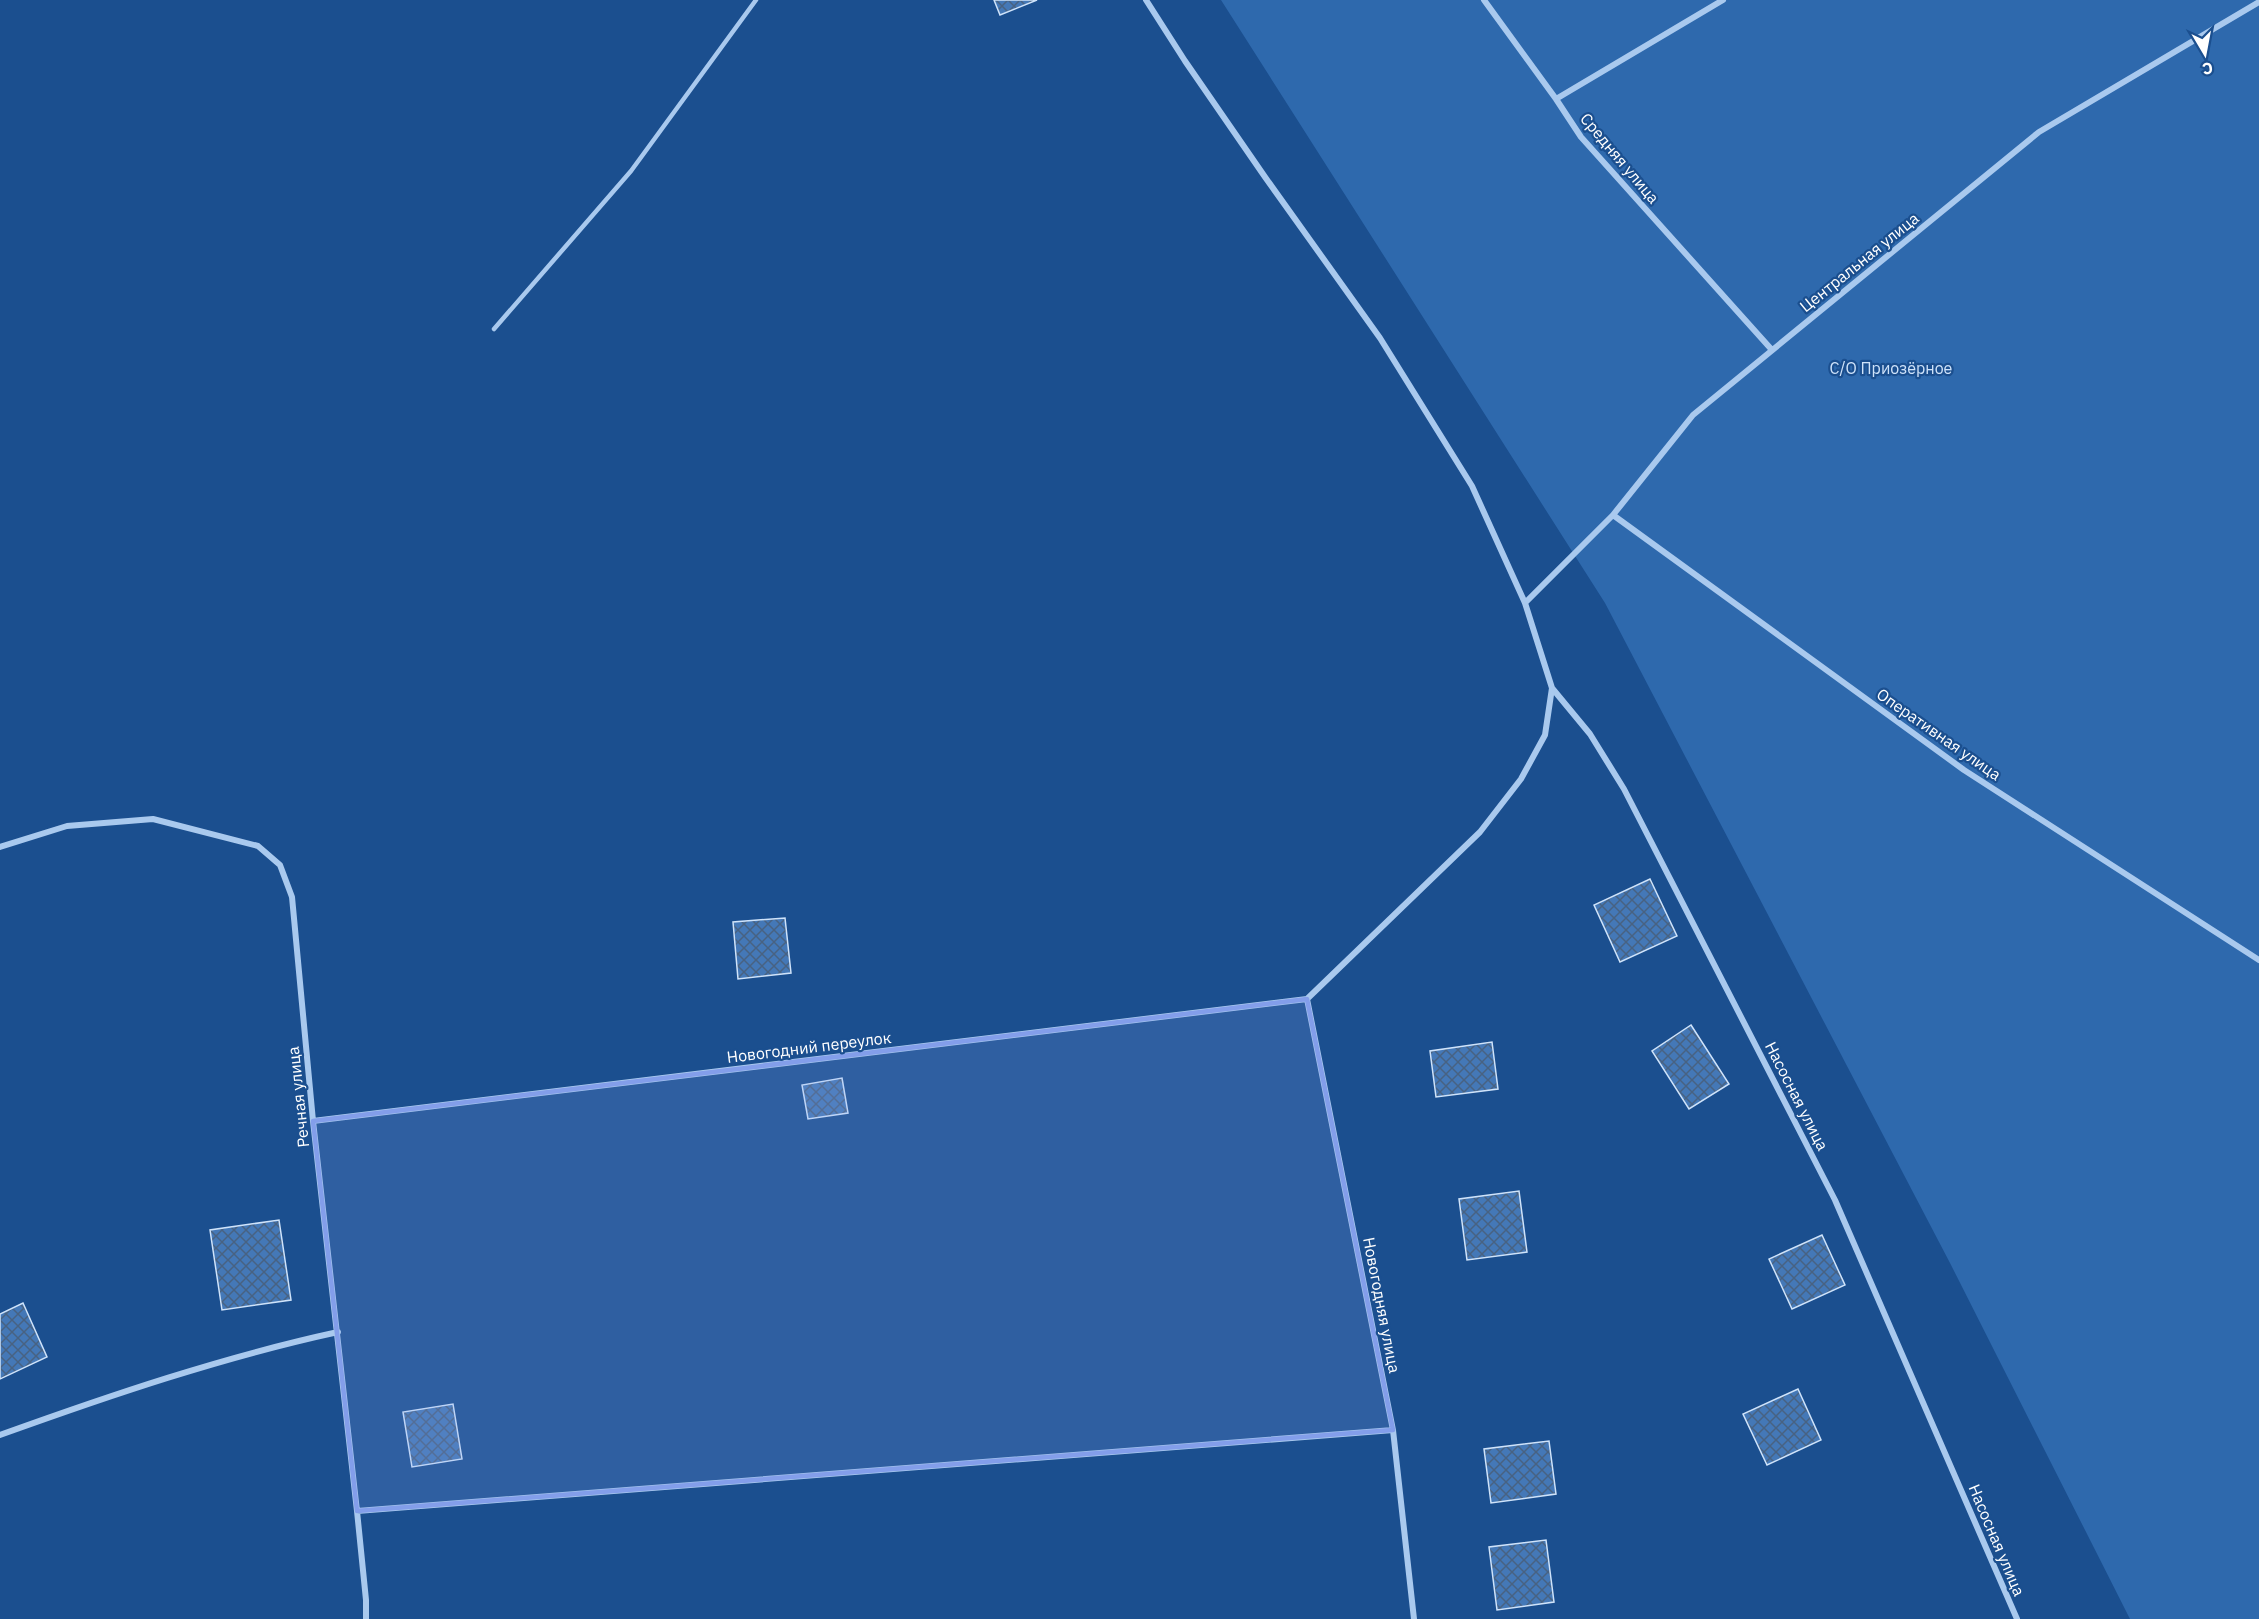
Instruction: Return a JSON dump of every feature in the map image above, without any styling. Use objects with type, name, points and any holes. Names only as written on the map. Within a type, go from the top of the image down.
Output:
[{"type":"street","name":"Насосная улица","points":[[1146,0],[1192,71],[1386,348],[1472,486],[1525,603],[1552,688],[1590,734],[1624,789],[1835,1200],[2017,1619]]},
{"type":"street","name":"Средняя улица","points":[[1484,0],[1581,137],[1772,350]]},
{"type":"street","points":[[1556,99],[1724,0]]},
{"type":"street","name":"Центральная улица","points":[[1525,603],[1613,515],[1693,415],[1772,350],[2039,132],[2259,2]]},
{"type":"street","name":"Оперативная улица","points":[[1613,515],[1964,770],[2259,960]]},
{"type":"street","points":[[1307,999],[1480,832],[1521,779],[1545,735],[1552,688]]},
{"type":"street","name":"Речная улица","points":[[0,847],[67,826],[153,819],[258,846],[280,865],[292,897],[357,1511],[366,1619]]},
{"type":"street","name":"Новогодний переулок","points":[[314,1121],[1307,999]]},
{"type":"street","name":"Новогодняя улица","points":[[1307,999],[1393,1430],[1414,1619]]},
{"type":"street","points":[[0,1435],[207,1365],[275,1346],[338,1332]]},
{"type":"street","points":[[357,1511],[1393,1430]]},
{"type":"lane","points":[[494,329],[631,171],[756,0]]},
{"type":"highlighted area","points":[[1307,999],[1393,1430],[357,1511],[313,1121]]},
{"type":"green space","name":"С/О Приозёрное","points":[[1221,0],[2259,0],[2259,1619],[2130,1619],[1950,1263],[1605,603]]},
{"type":"building","points":[[994,0],[1037,0],[1000,15]]},
{"type":"building","points":[[1650,879],[1677,936],[1620,962],[1594,905]]},
{"type":"building","points":[[785,918],[791,973],[738,979],[733,922]]},
{"type":"building","points":[[1691,1025],[1729,1084],[1689,1109],[1652,1051]]},
{"type":"building","points":[[1492,1042],[1498,1089],[1436,1097],[1430,1051]]},
{"type":"building","points":[[842,1078],[848,1113],[808,1119],[802,1085]]},
{"type":"building","points":[[1519,1191],[1527,1252],[1467,1260],[1459,1199]]},
{"type":"building","points":[[279,1220],[291,1300],[222,1310],[210,1230]]},
{"type":"building","points":[[1822,1235],[1845,1285],[1792,1309],[1769,1259]]},
{"type":"building","points":[[23,1303],[47,1357],[0,1379],[0,1314]]},
{"type":"building","points":[[1798,1389],[1821,1440],[1767,1465],[1743,1414]]},
{"type":"building","points":[[453,1404],[462,1459],[412,1467],[403,1412]]},
{"type":"building","points":[[1549,1441],[1556,1494],[1491,1503],[1484,1449]]},
{"type":"building","points":[[1546,1540],[1554,1602],[1497,1610],[1489,1547]]}]
